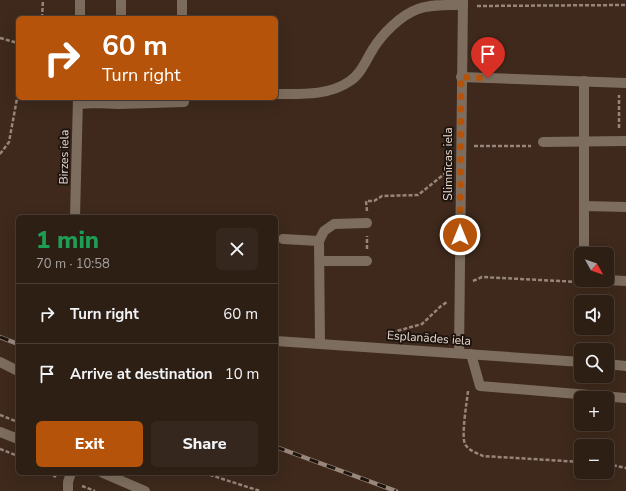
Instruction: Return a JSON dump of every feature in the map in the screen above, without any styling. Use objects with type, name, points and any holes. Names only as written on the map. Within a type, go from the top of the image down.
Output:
[{"type":"street","points":[[80,0],[80,16]]},
{"type":"street","points":[[121,0],[121,16]]},
{"type":"street","points":[[182,0],[182,16]]},
{"type":"street","points":[[278,94],[332,90],[350,81],[362,68],[373,48],[385,33],[398,21],[417,9],[463,2]]},
{"type":"street","name":"Slimnīcas iela","points":[[459,353],[463,2]]},
{"type":"street","points":[[461,77],[623,83]]},
{"type":"street","points":[[584,81],[584,247]]},
{"type":"street","points":[[78,101],[184,102],[184,100]]},
{"type":"street","name":"Birzes iela","points":[[75,215],[78,101]]},
{"type":"street","points":[[543,142],[622,141]]},
{"type":"street","points":[[584,206],[626,207]]},
{"type":"street","points":[[320,344],[319,241],[324,231],[334,224],[367,223]]},
{"type":"street","points":[[283,238],[319,241]]},
{"type":"street","points":[[320,261],[367,260]]},
{"type":"street","points":[[614,280],[626,281]]},
{"type":"street","name":"Esplanādes iela","points":[[278,341],[574,361]]},
{"type":"street","points":[[471,354],[480,386],[626,398]]},
{"type":"street","points":[[0,362],[16,369]]},
{"type":"street","points":[[614,365],[626,366]]},
{"type":"street","points":[[0,432],[16,438]]},
{"type":"street","points":[[68,491],[68,482],[70,475]]},
{"type":"street","points":[[108,475],[145,491]]},
{"type":"path","points":[[42,16],[43,0]]},
{"type":"path","points":[[463,2],[474,6],[626,5]]},
{"type":"path","points":[[0,38],[16,42]]},
{"type":"path","points":[[622,141],[623,83]]},
{"type":"path","points":[[0,154],[9,142],[17,100]]},
{"type":"path","points":[[471,146],[535,146],[543,142]]},
{"type":"path","points":[[374,201],[382,196],[418,195],[460,161]]},
{"type":"path","points":[[469,284],[475,279],[482,277],[574,282]]},
{"type":"path","points":[[366,347],[382,336],[422,324],[441,306],[460,294]]},
{"type":"path","points":[[468,388],[464,436],[465,443],[471,450],[483,456],[574,462]]},
{"type":"path","points":[[0,415],[16,421]]},
{"type":"path","points":[[0,449],[16,455]]},
{"type":"path","points":[[614,465],[626,468]]},
{"type":"path","points":[[210,475],[260,491]]},
{"type":"railway","points":[[0,337],[16,343]]},
{"type":"railway","points":[[278,448],[396,491]]},
{"type":"route","points":[[460,235],[461,77],[488,78]]}]
